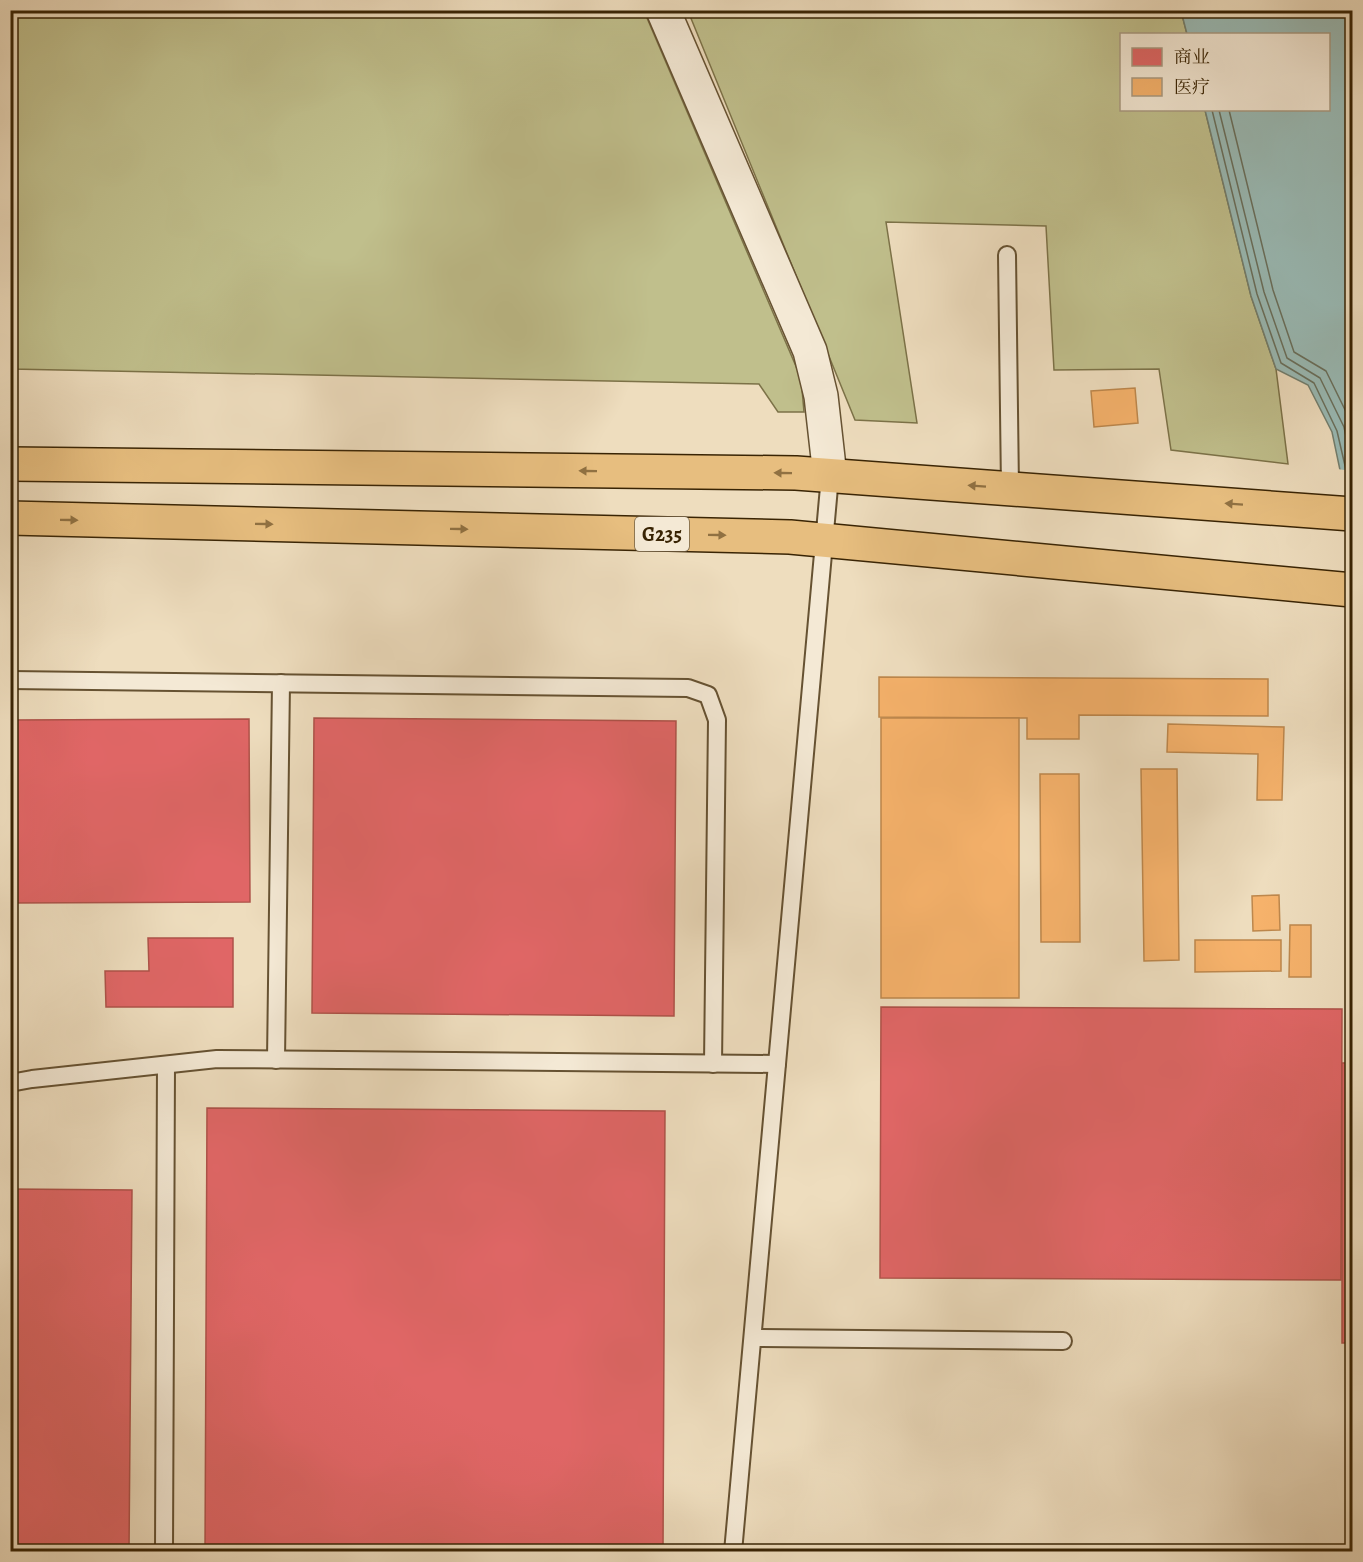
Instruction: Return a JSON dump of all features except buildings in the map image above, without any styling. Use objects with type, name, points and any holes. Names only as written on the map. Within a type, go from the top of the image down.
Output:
[{"type":"highway","points":[[10,464],[796,473],[1353,514]]},
{"type":"highway","name":"G235","points":[[10,518],[790,537],[1353,590]]},
{"type":"street","points":[[663,10],[810,351],[821,396],[830,476]]},
{"type":"lane","points":[[1007,255],[1010,488]]},
{"type":"lane","points":[[733,1551],[830,476]]},
{"type":"lane","points":[[10,680],[688,688],[708,695],[717,720],[713,1064]]},
{"type":"lane","points":[[276,1060],[281,683]]},
{"type":"lane","points":[[10,1083],[217,1059],[777,1064]]},
{"type":"lane","points":[[164,1551],[166,1065]]},
{"type":"lane","points":[[753,1338],[1063,1341]]},
{"type":"shaded area","points":[[11,11],[644,11],[801,378],[804,412],[778,412],[759,384],[11,369]]},
{"type":"shaded area","points":[[688,11],[1181,11],[1187,33],[1120,33],[1120,111],[1205,111],[1251,296],[1276,369],[1288,464],[1171,450],[1159,369],[1054,370],[1046,226],[886,222],[917,423],[855,420]]},
{"type":"water","points":[[1181,11],[1352,11],[1352,527],[1332,432],[1308,385],[1276,369],[1251,296],[1205,111],[1330,111],[1330,33],[1187,33]]},
{"type":"pier","points":[[1337,469],[1352,471],[1352,530],[1350,528]]}]
